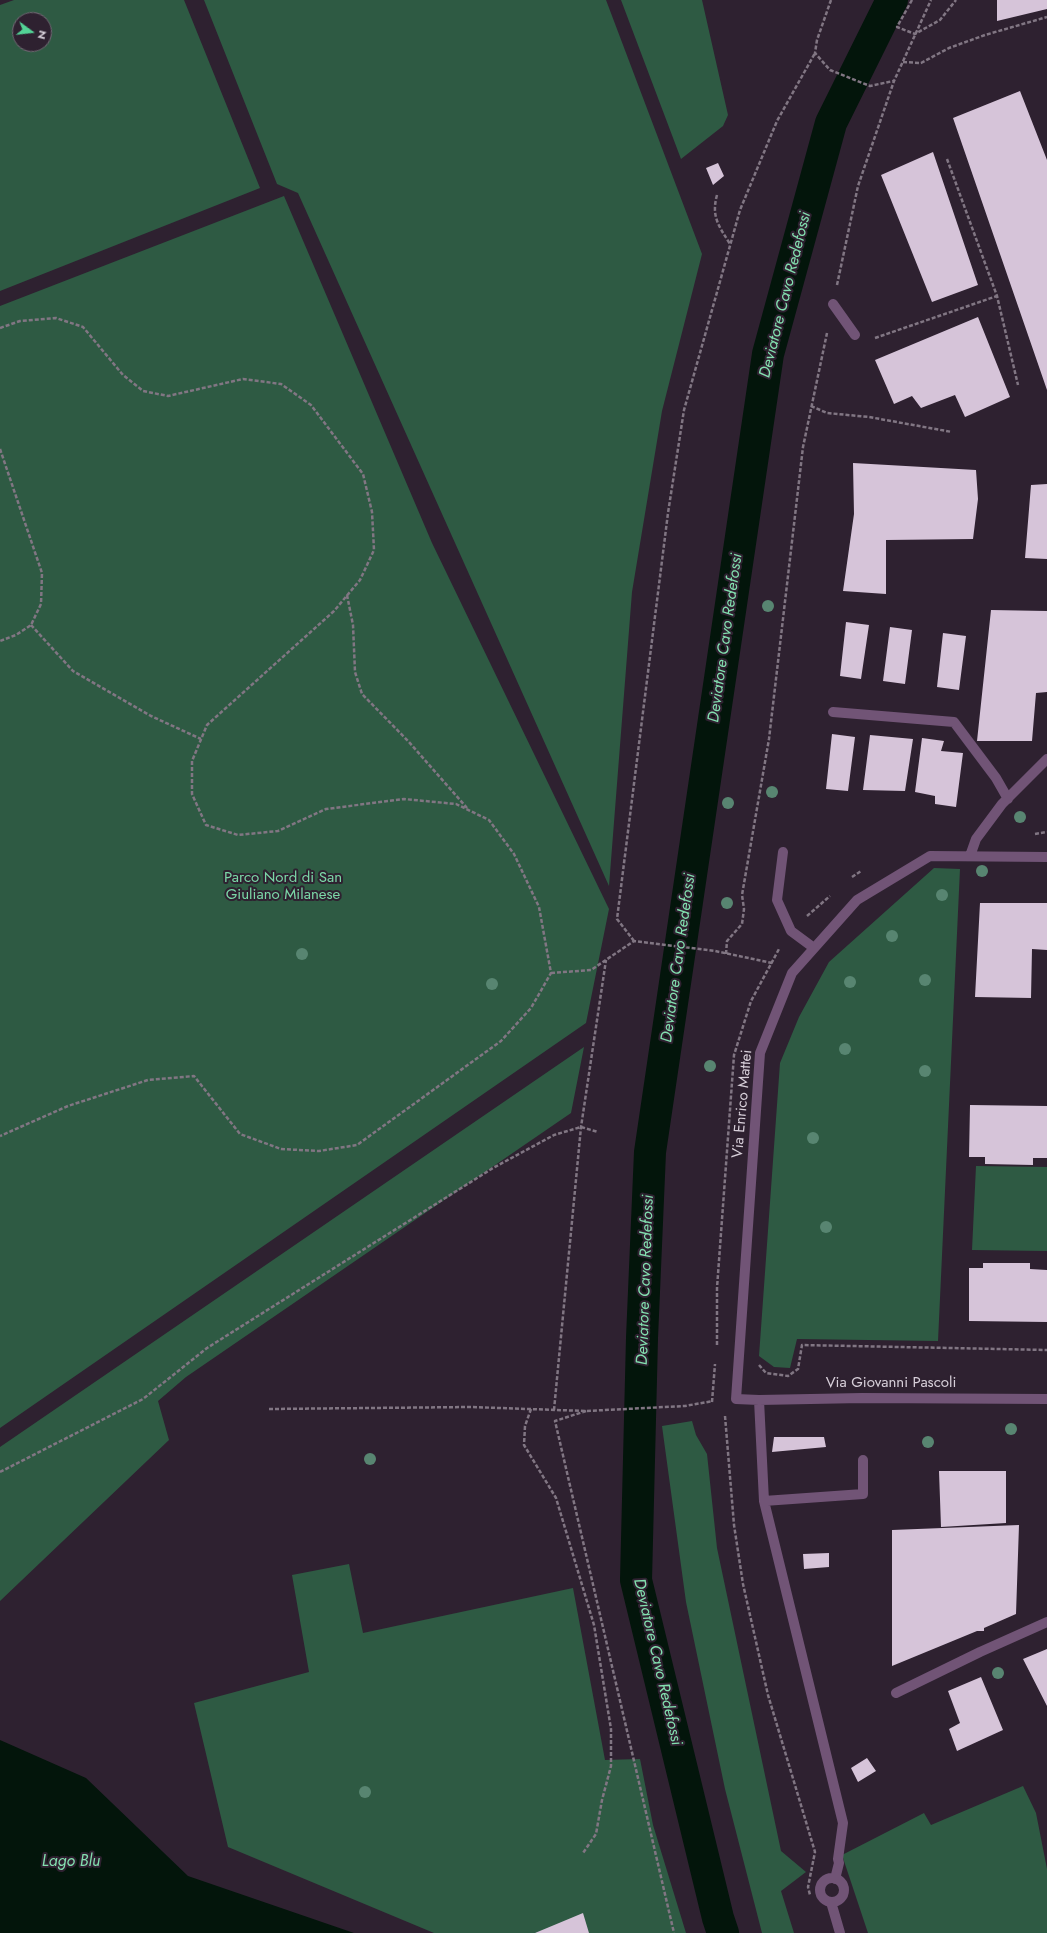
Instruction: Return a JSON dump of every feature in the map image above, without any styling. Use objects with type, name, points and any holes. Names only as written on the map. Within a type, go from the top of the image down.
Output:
[{"type":"street","points":[[833,304],[855,335]]},
{"type":"street","points":[[833,712],[954,722],[996,778],[1008,799]]},
{"type":"street","points":[[970,856],[976,839],[1008,799],[1047,759]]},
{"type":"street","points":[[783,852],[777,900],[791,931],[814,948]]},
{"type":"street","name":"Via Enrico Mattei","points":[[736,1399],[760,1053],[792,973],[857,900],[930,856],[1047,857]]},
{"type":"street","name":"Via Giovanni Pascoli","points":[[736,1399],[1047,1399]]},
{"type":"street","points":[[759,1400],[764,1501],[843,1823],[838,1859],[839,1863],[835,1879]]},
{"type":"street","points":[[764,1501],[863,1494],[863,1460]]},
{"type":"street","points":[[896,1693],[980,1652],[1047,1622]]},
{"type":"street","points":[[828,1879],[835,1879],[842,1884],[843,1891],[841,1897],[831,1902],[827,1901],[821,1896],[820,1888],[824,1881],[828,1879]]},
{"type":"street","points":[[831,1902],[840,1933]]},
{"type":"path","points":[[634,941],[617,920],[667,520],[684,410],[740,210],[777,121],[815,53],[830,0]]},
{"type":"path","points":[[912,0],[897,27],[915,34]]},
{"type":"path","points":[[726,954],[727,942],[742,924],[744,909],[742,895],[769,739],[803,447],[858,186],[894,81],[931,0]]},
{"type":"path","points":[[915,34],[940,20],[956,0]]},
{"type":"path","points":[[903,62],[921,63],[949,48],[985,35],[1047,17]]},
{"type":"path","points":[[815,53],[830,70],[870,86],[894,81]]},
{"type":"path","points":[[947,159],[997,296],[1018,385]]},
{"type":"path","points":[[717,195],[714,207],[716,222],[730,245]]},
{"type":"path","points":[[855,335],[875,338],[997,296]]},
{"type":"path","points":[[0,328],[20,321],[56,318],[84,327],[123,375],[143,391],[168,396],[243,379],[281,384],[311,405],[363,474],[372,512],[374,550],[360,580],[334,611],[207,725],[192,761],[192,794],[206,825],[238,835],[278,831],[326,809],[404,799],[456,804],[469,810],[489,820],[514,854],[539,907],[551,973],[531,1008],[501,1041],[357,1145],[319,1151],[281,1149],[240,1134],[194,1076],[148,1080],[68,1106],[0,1136]]},
{"type":"path","points":[[811,406],[827,413],[869,417],[952,432]]},
{"type":"path","points":[[0,449],[42,573],[41,604],[31,625],[16,635],[0,640]]},
{"type":"path","points":[[347,595],[353,625],[355,672],[362,694],[409,742],[469,810]]},
{"type":"path","points":[[31,625],[73,671],[151,716],[201,739]]},
{"type":"path","points":[[1032,835],[1047,832]]},
{"type":"path","points":[[850,878],[864,870]]},
{"type":"path","points":[[717,1347],[718,1288],[734,1055],[751,1001],[770,962],[791,931],[832,894]]},
{"type":"path","points":[[551,973],[591,970],[634,941],[715,952],[770,962],[792,973]]},
{"type":"path","points":[[554,1410],[581,1127],[606,960]]},
{"type":"path","points":[[0,1472],[143,1399],[207,1348],[493,1168],[554,1135],[581,1127],[598,1132]]},
{"type":"path","points":[[755,1360],[766,1373],[788,1376],[798,1369],[802,1345],[1047,1350]]},
{"type":"path","points":[[712,1402],[716,1362]]},
{"type":"path","points":[[270,1409],[471,1407],[586,1411],[685,1406],[736,1399]]},
{"type":"path","points":[[736,1399],[725,1414],[737,1540],[744,1584],[768,1695],[815,1852],[808,1887],[811,1897]]},
{"type":"path","points":[[531,1409],[525,1426],[524,1445],[556,1498],[594,1625],[611,1729],[611,1766],[602,1800],[596,1834],[583,1853]]},
{"type":"path","points":[[586,1411],[555,1421],[674,1933]]},
{"type":"green space","points":[[14,0],[184,0],[260,188],[0,291],[0,5]]},
{"type":"green space","points":[[204,0],[606,0],[702,254],[662,411],[632,592],[609,886],[298,193],[277,184]]},
{"type":"green space","points":[[621,0],[702,0],[728,115],[723,126],[681,159]]},
{"type":"green space","name":"Parco Nord di San Giuliano Milanese","points":[[284,196],[432,543],[609,909],[586,1023],[0,1428],[0,306]]},
{"type":"green space","points":[[934,868],[960,869],[938,1341],[797,1339],[790,1368],[774,1367],[759,1356],[780,1063],[799,1017],[829,962]]},
{"type":"green space","points":[[584,1047],[571,1113],[186,1377],[158,1401],[169,1440],[0,1601],[0,1447]]},
{"type":"green space","points":[[976,1166],[1047,1167],[1047,1251],[972,1250]]},
{"type":"green space","points":[[692,1421],[696,1435],[707,1454],[717,1548],[781,1851],[806,1872],[781,1891],[794,1933],[762,1933],[725,1789],[686,1602],[662,1426]]},
{"type":"green space","points":[[349,1564],[363,1633],[573,1588],[605,1760],[640,1759],[653,1825],[686,1933],[434,1933],[228,1847],[194,1703],[309,1672],[292,1575]]},
{"type":"green space","points":[[1023,1786],[1036,1813],[1047,1869],[1047,1933],[868,1933],[842,1855],[924,1813],[931,1825]]},
{"type":"water","name":"Lago Blu","points":[[0,1740],[86,1778],[188,1876],[354,1933],[0,1933]]},
{"type":"building","points":[[997,0],[1047,0],[1047,9],[997,21]]},
{"type":"building","points":[[1020,91],[1047,160],[1047,390],[953,118]]},
{"type":"building","points":[[933,152],[978,285],[932,302],[881,175]]},
{"type":"building","points":[[718,163],[724,176],[713,185],[706,168]]},
{"type":"building","points":[[978,317],[1010,397],[965,417],[955,395],[921,408],[912,396],[894,404],[875,360]]},
{"type":"building","points":[[853,463],[976,470],[978,499],[973,539],[886,540],[886,594],[843,591],[854,514]]},
{"type":"building","points":[[1047,484],[1047,559],[1025,558],[1031,485]]},
{"type":"building","points":[[991,610],[1047,611],[1047,692],[1036,693],[1032,741],[977,741]]},
{"type":"building","points":[[846,622],[869,625],[861,679],[840,676]]},
{"type":"building","points":[[890,627],[912,630],[905,684],[883,681]]},
{"type":"building","points":[[943,633],[966,636],[959,690],[937,687]]},
{"type":"building","points":[[832,734],[855,737],[848,791],[826,789]]},
{"type":"building","points":[[870,735],[913,739],[905,791],[863,790]]},
{"type":"building","points":[[922,738],[944,741],[941,751],[963,753],[956,807],[935,804],[935,796],[915,792]]},
{"type":"building","points":[[980,903],[1047,903],[1047,950],[1032,949],[1031,998],[975,997]]},
{"type":"building","points":[[970,1105],[1047,1106],[1047,1158],[1033,1158],[1033,1165],[985,1164],[985,1157],[969,1157]]},
{"type":"building","points":[[983,1263],[1030,1263],[1030,1269],[1047,1270],[1047,1322],[969,1321],[969,1268],[983,1268]]},
{"type":"building","points":[[774,1437],[824,1437],[826,1447],[772,1452]]},
{"type":"building","points":[[939,1471],[1006,1471],[1006,1523],[941,1527]]},
{"type":"building","points":[[1019,1525],[1016,1614],[984,1628],[984,1631],[977,1631],[892,1666],[892,1530]]},
{"type":"building","points":[[829,1553],[829,1567],[804,1569],[803,1554]]},
{"type":"building","points":[[1047,1649],[1047,1706],[1023,1659]]},
{"type":"building","points":[[981,1677],[1003,1730],[957,1751],[949,1729],[960,1723],[948,1691]]},
{"type":"building","points":[[867,1758],[876,1771],[858,1782],[851,1768]]},
{"type":"building","points":[[583,1913],[589,1933],[535,1933]]},
{"type":"waterway","name":"Deviatore Cavo Redefossi","points":[[723,1933],[718,1918],[636,1580],[642,1338],[650,1152],[768,354],[831,123],[892,0]]}]
